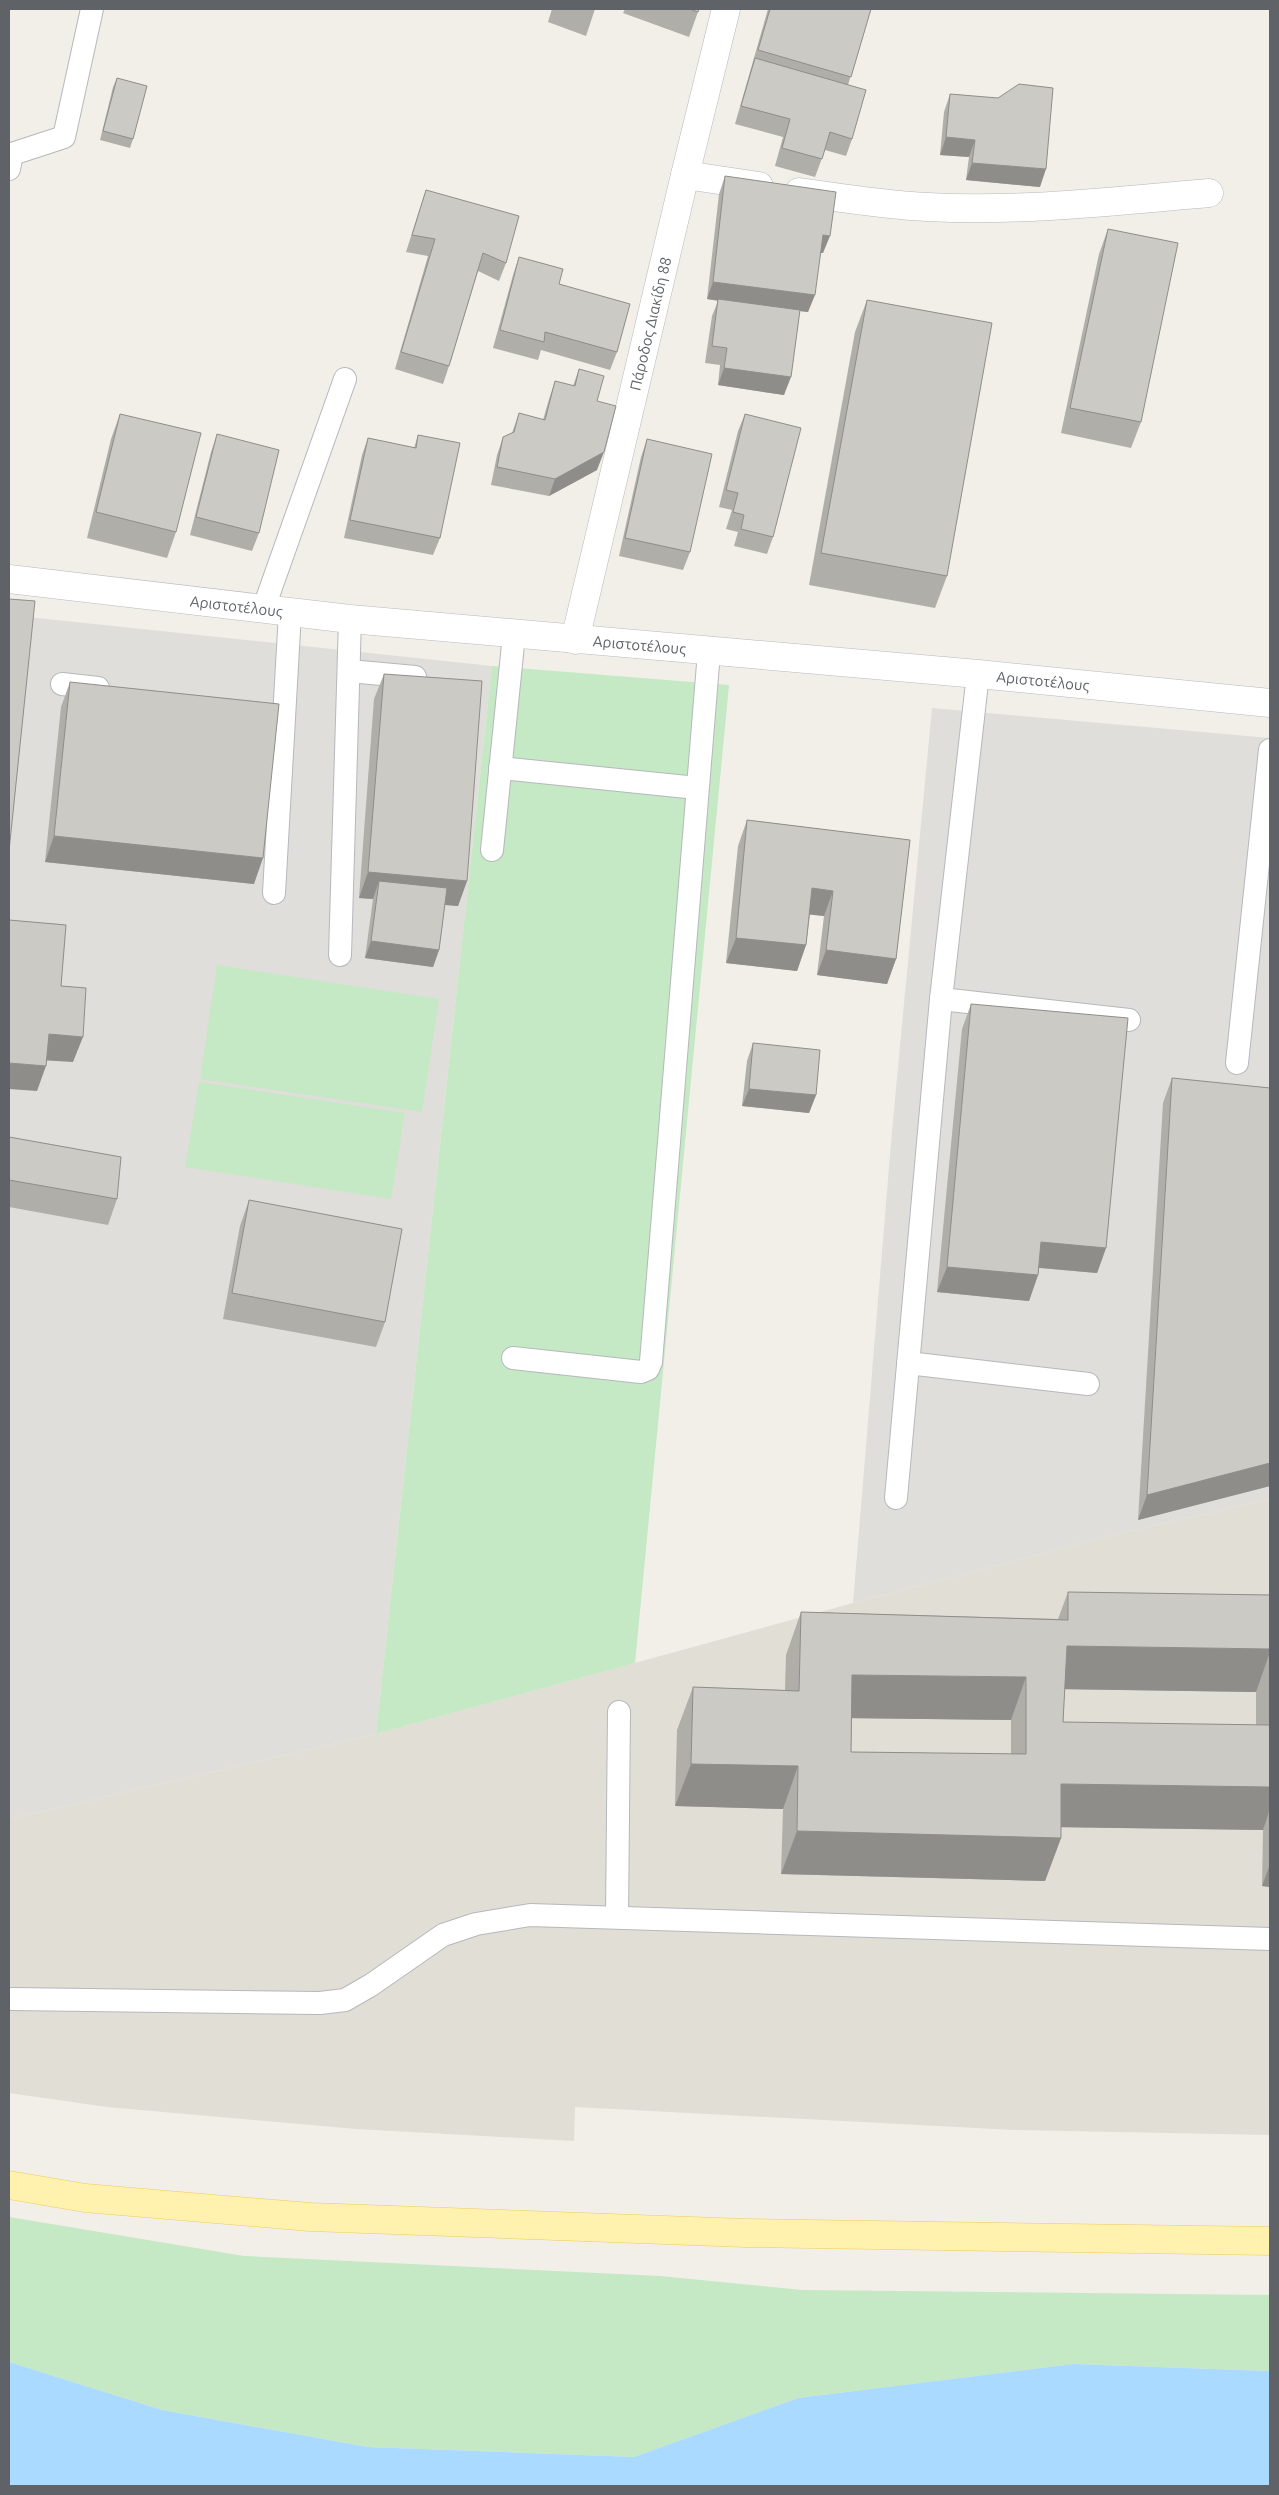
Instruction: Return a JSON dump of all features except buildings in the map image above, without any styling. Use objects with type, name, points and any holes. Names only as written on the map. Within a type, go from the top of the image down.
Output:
[{"type":"main road","name":"Πάροδος Διακίδη 88","points":[[575,640],[726,9]]},
{"type":"main road","points":[[685,175],[869,202],[928,207],[1039,206],[1209,193]]},
{"type":"main road","name":"Αριστοτέλους","points":[[9,579],[350,619],[514,635],[978,674],[1270,703]]},
{"type":"main road","points":[[9,2185],[85,2198],[310,2217],[745,2233],[1270,2241]]},
{"type":"lane","points":[[9,169],[12,154],[64,137],[92,9]]},
{"type":"lane","points":[[263,610],[345,379]]},
{"type":"lane","points":[[274,893],[275,710],[290,613]]},
{"type":"lane","points":[[340,955],[350,619]]},
{"type":"lane","points":[[492,850],[514,635]]},
{"type":"lane","points":[[514,1358],[641,1372],[648,1369],[651,1362],[709,652]]},
{"type":"lane","points":[[348,670],[435,679]]},
{"type":"lane","points":[[896,1498],[942,998],[978,674]]},
{"type":"lane","points":[[62,684],[120,691]]},
{"type":"lane","points":[[1237,1063],[1270,750]]},
{"type":"lane","points":[[500,768],[697,788]]},
{"type":"lane","points":[[942,998],[1129,1020]]},
{"type":"lane","points":[[908,1363],[1088,1384]]},
{"type":"lane","points":[[617,1917],[619,1712]]},
{"type":"lane","points":[[10,2000],[328,2002],[345,2000],[371,1985],[421,1949],[460,1928],[504,1918],[530,1915],[1270,1939]]},
{"type":"shaded area","points":[[9,615],[492,666],[376,1734],[9,1819]]},
{"type":"shaded area","points":[[932,708],[1270,738],[1270,1499],[1112,1535],[853,1603],[892,1131]]},
{"type":"shaded area","points":[[1270,1499],[1270,2135],[1014,2130],[575,2107],[574,2141],[356,2129],[107,2107],[9,2093],[9,1819],[376,1734],[853,1603],[1112,1535]]},
{"type":"green space","points":[[492,666],[729,685],[635,1663],[376,1734]]},
{"type":"green space","points":[[217,965],[439,999],[422,1112],[200,1079]]},
{"type":"green space","points":[[199,1082],[405,1113],[391,1199],[185,1167]]},
{"type":"green space","points":[[9,2217],[244,2256],[660,2276],[802,2290],[1270,2295],[1270,2371],[1073,2364],[798,2398],[634,2457],[368,2447],[162,2410],[9,2362]]},
{"type":"water","points":[[9,2362],[162,2410],[368,2447],[634,2457],[798,2398],[1073,2364],[1270,2371],[1270,2486],[9,2486]]}]
